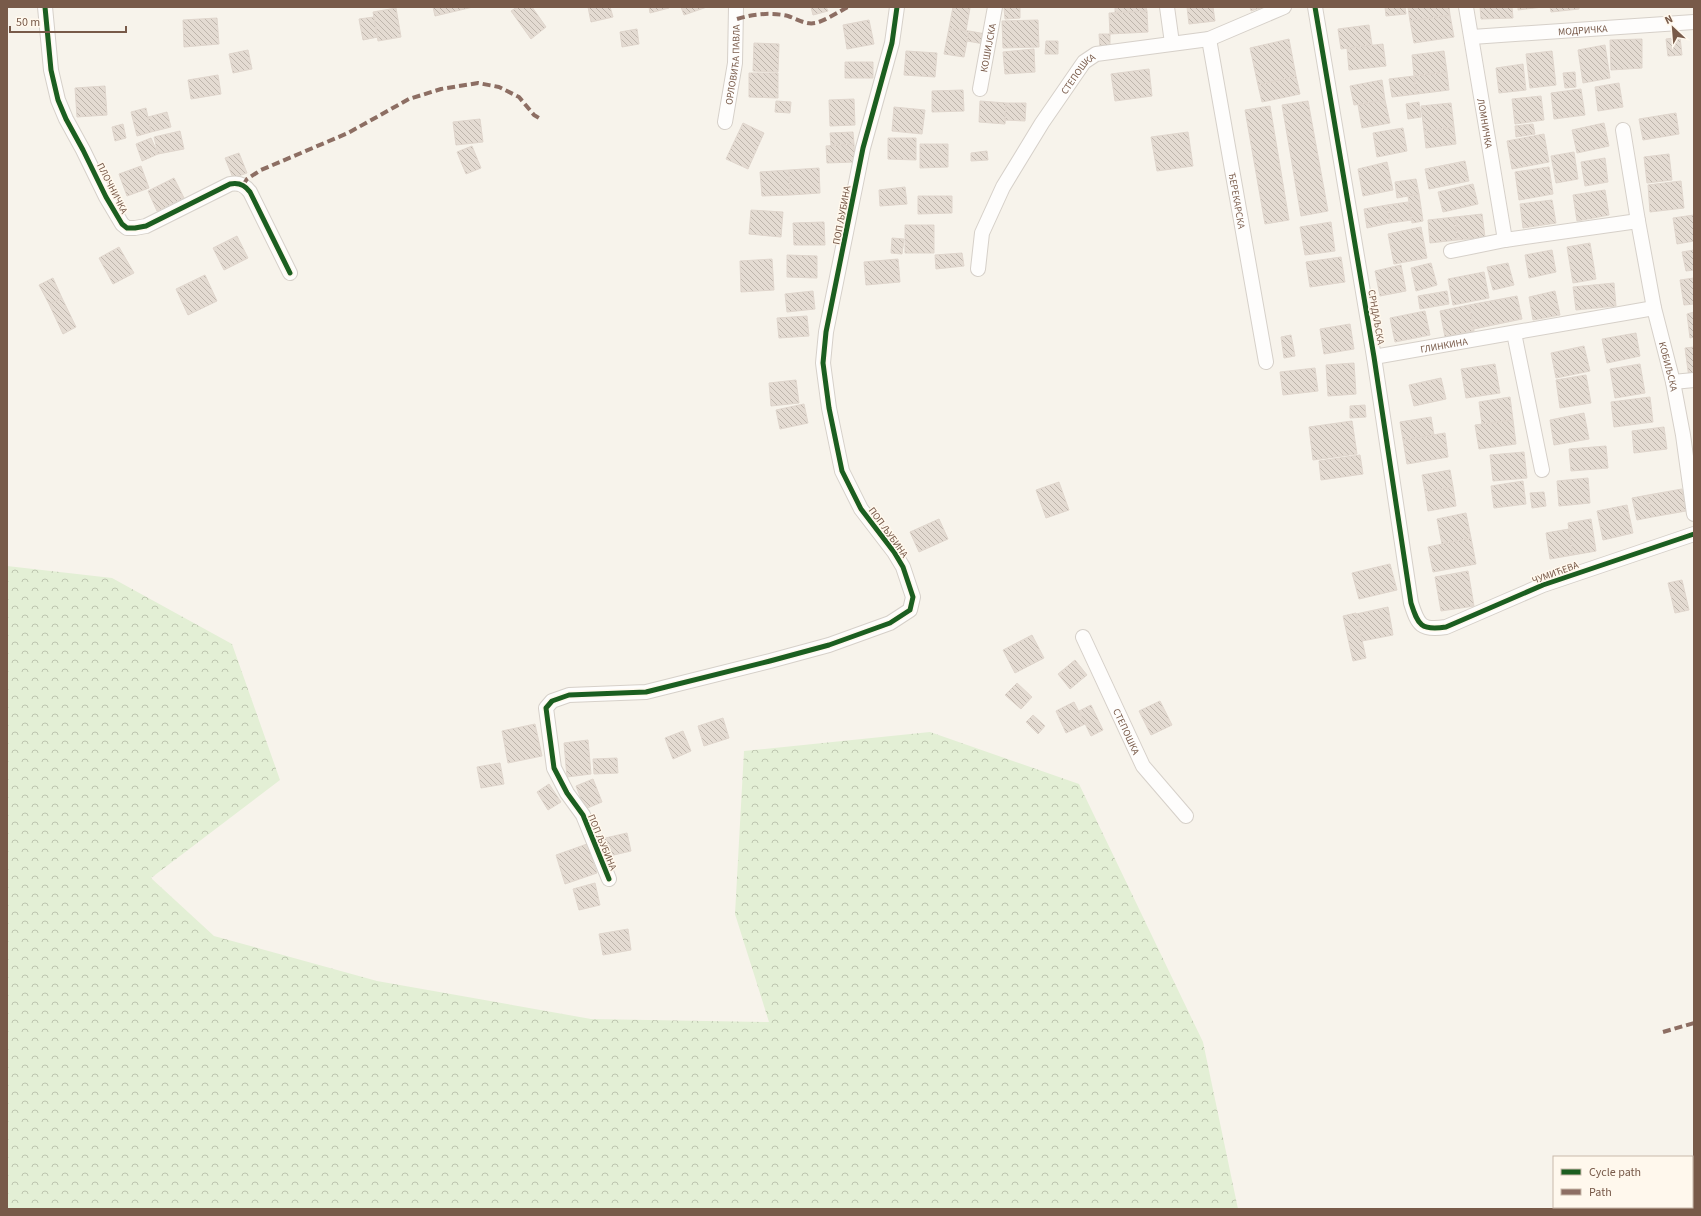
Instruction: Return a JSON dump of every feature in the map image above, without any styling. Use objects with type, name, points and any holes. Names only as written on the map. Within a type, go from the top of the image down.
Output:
[{"type":"street","name":"ПЛОЧНИЧКА","points":[[45,7],[51,70],[58,100],[106,197],[122,224],[127,228],[146,226],[230,184],[239,184],[247,188],[250,192],[290,273]]},
{"type":"street","name":"ОРЛОВИЋА ПАВЛА","points":[[725,122],[735,63],[736,7]]},
{"type":"street","name":"ПОП ЉУБИНА","points":[[609,878],[583,815],[566,793],[554,768],[546,708],[552,701],[569,695],[646,692],[770,661],[829,645],[890,624],[910,610],[913,597],[903,567],[894,552],[861,509],[842,471],[829,408],[823,363],[826,332],[863,148],[892,43],[896,7]]},
{"type":"street","name":"КОШИЈСКА","points":[[980,89],[995,7]]},
{"type":"street","points":[[1167,7],[1172,43]]},
{"type":"street","name":"СТЕПОШКА","points":[[978,269],[982,233],[1003,187],[1042,123],[1084,62],[1096,54],[1209,39],[1284,7]]},
{"type":"street","name":"СРНДАЉСКА","points":[[1315,7],[1374,357],[1411,603],[1419,624],[1425,627]]},
{"type":"street","name":"ЛОМНИЧКА","points":[[1466,7],[1505,240]]},
{"type":"street","name":"МОДРИЧКА","points":[[1472,37],[1694,22]]},
{"type":"street","name":"ЂЕРЕКАРСКА","points":[[1209,39],[1266,362]]},
{"type":"street","name":"КОБИЉСКА","points":[[1623,130],[1654,308],[1688,434],[1694,514]]},
{"type":"street","points":[[1451,251],[1505,240],[1638,221]]},
{"type":"street","name":"ГЛИНКИНА","points":[[1374,357],[1654,308]]},
{"type":"street","points":[[1514,333],[1542,470]]},
{"type":"street","points":[[1673,382],[1694,380]]},
{"type":"street","name":"ЧУМИЋЕВА","points":[[1425,627],[1434,629],[1446,627],[1543,585],[1694,534]]},
{"type":"street","name":"СТЕПОШКА","points":[[1083,637],[1144,766],[1186,816]]},
{"type":"green space","points":[[7,566],[112,578],[232,644],[280,780],[151,878],[214,936],[377,981],[591,1019],[769,1022],[735,914],[744,751],[930,732],[1079,784],[1203,1042],[1238,1209],[7,1209]]},
{"type":"building","points":[[433,7],[473,7],[435,16]]},
{"type":"building","points":[[517,7],[532,7],[546,27],[531,39],[511,11]]},
{"type":"building","points":[[588,7],[610,7],[613,17],[591,22]]},
{"type":"building","points":[[649,7],[669,7],[669,8],[650,13]]},
{"type":"building","points":[[681,7],[707,7],[684,15]]},
{"type":"building","points":[[811,7],[826,7],[828,11],[813,15]]},
{"type":"building","points":[[953,7],[970,8],[966,31],[949,28]]},
{"type":"building","points":[[1004,7],[1020,7],[1020,18],[1005,19]]},
{"type":"building","points":[[1115,7],[1146,7],[1147,11],[1115,13]]},
{"type":"building","points":[[1187,7],[1213,7],[1215,21],[1189,24]]},
{"type":"building","points":[[1250,7],[1263,7],[1251,11]]},
{"type":"building","points":[[1385,7],[1405,7],[1406,14],[1386,16]]},
{"type":"building","points":[[1408,7],[1449,7],[1450,15],[1410,21]]},
{"type":"building","points":[[1480,7],[1512,7],[1513,18],[1481,19]]},
{"type":"building","points":[[1518,7],[1543,7],[1518,10]]},
{"type":"building","points":[[1550,7],[1579,7],[1579,9],[1551,12]]},
{"type":"building","points":[[396,8],[401,37],[378,41],[373,12]]},
{"type":"building","points":[[1147,11],[1148,32],[1110,34],[1109,13]]},
{"type":"building","points":[[1450,15],[1454,37],[1414,43],[1410,21]]},
{"type":"building","points":[[374,17],[378,37],[363,40],[359,19]]},
{"type":"building","points":[[217,18],[219,44],[184,47],[183,20]]},
{"type":"building","points":[[869,20],[874,44],[847,49],[843,25]]},
{"type":"building","points":[[1038,20],[1039,47],[1003,48],[1002,21]]},
{"type":"building","points":[[1369,25],[1372,45],[1341,49],[1338,29]]},
{"type":"building","points":[[949,28],[969,31],[964,57],[944,54]]},
{"type":"building","points":[[637,29],[639,44],[622,47],[620,32]]},
{"type":"building","points":[[969,31],[986,34],[984,44],[967,41]]},
{"type":"building","points":[[1099,34],[1110,34],[1110,47],[1100,48]]},
{"type":"building","points":[[1680,37],[1682,55],[1668,56],[1666,39]]},
{"type":"building","points":[[1289,39],[1296,76],[1258,85],[1250,48]]},
{"type":"building","points":[[1642,39],[1642,68],[1611,70],[1610,40]]},
{"type":"building","points":[[1046,41],[1058,41],[1058,54],[1045,54]]},
{"type":"building","points":[[754,43],[779,44],[778,72],[753,71]]},
{"type":"building","points":[[1383,44],[1386,66],[1349,70],[1347,48]]},
{"type":"building","points":[[1605,45],[1610,78],[1583,83],[1578,50]]},
{"type":"building","points":[[1034,49],[1035,72],[1005,74],[1003,52]]},
{"type":"building","points":[[248,50],[252,69],[233,73],[229,54]]},
{"type":"building","points":[[906,51],[937,53],[935,77],[904,75]]},
{"type":"building","points":[[1444,51],[1447,72],[1414,76],[1412,55]]},
{"type":"building","points":[[1552,51],[1556,85],[1530,88],[1526,54]]},
{"type":"building","points":[[845,62],[873,62],[873,78],[845,78]]},
{"type":"building","points":[[1523,64],[1526,90],[1499,93],[1496,68]]},
{"type":"building","points":[[1149,69],[1152,96],[1115,101],[1111,74]]},
{"type":"building","points":[[1447,72],[1449,90],[1417,94],[1414,76]]},
{"type":"building","points":[[1575,72],[1576,87],[1565,88],[1563,73]]},
{"type":"building","points":[[749,73],[778,73],[778,98],[749,97]]},
{"type":"building","points":[[218,75],[221,94],[191,99],[188,80]]},
{"type":"building","points":[[1296,76],[1300,94],[1262,102],[1258,85]]},
{"type":"building","points":[[1414,76],[1417,94],[1392,97],[1389,79]]},
{"type":"building","points":[[1382,80],[1385,100],[1354,105],[1350,86]]},
{"type":"building","points":[[1619,83],[1623,107],[1598,111],[1595,87]]},
{"type":"building","points":[[105,86],[107,115],[77,117],[75,88]]},
{"type":"building","points":[[1581,89],[1585,115],[1554,119],[1551,93]]},
{"type":"building","points":[[963,90],[964,111],[932,112],[932,91]]},
{"type":"building","points":[[1541,96],[1544,120],[1515,124],[1512,99]]},
{"type":"building","points":[[854,99],[855,125],[830,126],[829,100]]},
{"type":"building","points":[[1385,100],[1390,123],[1362,128],[1358,105]]},
{"type":"building","points":[[776,101],[791,102],[790,113],[775,112]]},
{"type":"building","points":[[980,101],[1006,103],[1005,124],[979,122]]},
{"type":"building","points":[[1308,101],[1328,211],[1301,216],[1282,105]]},
{"type":"building","points":[[1419,102],[1421,117],[1408,119],[1406,104]]},
{"type":"building","points":[[1006,103],[1026,103],[1025,121],[1005,120]]},
{"type":"building","points":[[1451,103],[1454,127],[1424,131],[1421,106]]},
{"type":"building","points":[[1270,106],[1289,220],[1265,224],[1245,110]]},
{"type":"building","points":[[894,107],[925,110],[922,134],[892,131]]},
{"type":"building","points":[[146,108],[151,132],[137,136],[131,112]]},
{"type":"building","points":[[167,112],[171,127],[151,132],[148,117]]},
{"type":"building","points":[[1676,113],[1679,134],[1643,140],[1639,119]]},
{"type":"building","points":[[480,119],[483,142],[456,145],[453,122]]},
{"type":"building","points":[[743,123],[764,133],[748,169],[726,159]]},
{"type":"building","points":[[1604,123],[1609,146],[1577,153],[1572,130]]},
{"type":"building","points":[[123,124],[126,138],[115,141],[112,127]]},
{"type":"building","points":[[1533,124],[1535,134],[1516,137],[1515,126]]},
{"type":"building","points":[[1454,127],[1456,144],[1426,148],[1424,131]]},
{"type":"building","points":[[1403,128],[1407,151],[1377,157],[1373,133]]},
{"type":"building","points":[[180,131],[184,149],[158,154],[154,137]]},
{"type":"building","points":[[853,132],[854,144],[831,145],[830,133]]},
{"type":"building","points":[[1188,132],[1193,166],[1157,171],[1151,137]]},
{"type":"building","points":[[1544,134],[1549,162],[1512,169],[1507,141]]},
{"type":"building","points":[[151,138],[158,154],[142,161],[136,144]]},
{"type":"building","points":[[888,138],[916,138],[916,160],[888,159]]},
{"type":"building","points":[[854,144],[855,162],[827,163],[826,146]]},
{"type":"building","points":[[920,144],[948,144],[948,167],[920,168]]},
{"type":"building","points":[[472,146],[481,168],[466,174],[457,152]]},
{"type":"building","points":[[987,151],[988,160],[971,161],[971,153]]},
{"type":"building","points":[[1574,152],[1578,179],[1556,183],[1551,156]]},
{"type":"building","points":[[239,153],[247,173],[233,178],[225,158]]},
{"type":"building","points":[[1669,154],[1672,180],[1647,183],[1644,157]]},
{"type":"building","points":[[1605,158],[1608,182],[1585,186],[1581,162]]},
{"type":"building","points":[[1465,161],[1469,181],[1429,189],[1425,169]]},
{"type":"building","points":[[1387,162],[1393,190],[1363,196],[1358,169]]},
{"type":"building","points":[[141,166],[149,188],[127,196],[119,174]]},
{"type":"building","points":[[1549,167],[1553,194],[1519,200],[1515,172]]},
{"type":"building","points":[[819,168],[820,193],[790,195],[789,170]]},
{"type":"building","points":[[789,170],[790,195],[762,196],[760,172]]},
{"type":"building","points":[[174,178],[184,198],[157,211],[148,191]]},
{"type":"building","points":[[1416,179],[1419,194],[1397,198],[1395,182]]},
{"type":"building","points":[[1681,181],[1684,208],[1650,212],[1648,185]]},
{"type":"building","points":[[1473,184],[1478,204],[1443,212],[1438,192]]},
{"type":"building","points":[[905,187],[907,204],[880,206],[879,190]]},
{"type":"building","points":[[1605,190],[1609,215],[1577,221],[1573,195]]},
{"type":"building","points":[[1419,194],[1423,221],[1412,223],[1408,196]]},
{"type":"building","points":[[918,196],[952,196],[952,213],[918,214]]},
{"type":"building","points":[[1552,200],[1556,223],[1523,228],[1520,204]]},
{"type":"building","points":[[1408,202],[1412,220],[1390,223],[1387,205]]},
{"type":"building","points":[[1387,205],[1390,223],[1367,228],[1364,209]]},
{"type":"building","points":[[751,210],[783,212],[781,237],[749,234]]},
{"type":"building","points":[[1482,214],[1485,237],[1457,240],[1455,217]]},
{"type":"building","points":[[1694,215],[1694,241],[1677,244],[1673,218]]},
{"type":"building","points":[[1455,217],[1457,240],[1430,243],[1428,220]]},
{"type":"building","points":[[824,222],[825,245],[794,245],[793,223]]},
{"type":"building","points":[[1331,222],[1335,251],[1305,255],[1300,227]]},
{"type":"building","points":[[905,225],[934,225],[934,253],[905,253]]},
{"type":"building","points":[[1421,227],[1427,258],[1394,264],[1388,234]]},
{"type":"building","points":[[237,236],[248,258],[224,270],[213,248]]},
{"type":"building","points":[[892,238],[904,239],[902,254],[891,253]]},
{"type":"building","points":[[1590,243],[1596,279],[1573,283],[1567,247]]},
{"type":"building","points":[[119,247],[134,273],[113,284],[99,258]]},
{"type":"building","points":[[1552,250],[1556,272],[1529,278],[1525,255]]},
{"type":"building","points":[[1694,250],[1694,270],[1686,271],[1682,252]]},
{"type":"building","points":[[962,253],[964,266],[936,269],[935,255]]},
{"type":"building","points":[[787,255],[817,256],[817,278],[787,277]]},
{"type":"building","points":[[1341,257],[1345,282],[1310,287],[1306,262]]},
{"type":"building","points":[[772,259],[774,290],[741,292],[740,261]]},
{"type":"building","points":[[898,259],[900,282],[866,285],[864,262]]},
{"type":"building","points":[[1431,263],[1437,285],[1416,291],[1411,268]]},
{"type":"building","points":[[1508,263],[1514,285],[1493,290],[1487,267]]},
{"type":"building","points":[[1401,265],[1406,291],[1380,296],[1375,271]]},
{"type":"building","points":[[1484,272],[1489,298],[1453,305],[1448,279]]},
{"type":"building","points":[[205,275],[217,301],[188,315],[176,289]]},
{"type":"building","points":[[53,278],[62,298],[49,304],[39,285]]},
{"type":"building","points":[[1694,278],[1694,304],[1684,305],[1680,280]]},
{"type":"building","points":[[1614,283],[1616,306],[1576,310],[1573,287]]},
{"type":"building","points":[[813,291],[815,309],[787,312],[785,294]]},
{"type":"building","points":[[1447,291],[1449,304],[1420,309],[1418,296]]},
{"type":"building","points":[[1555,291],[1560,315],[1533,320],[1529,297]]},
{"type":"building","points":[[1517,296],[1522,319],[1474,329],[1469,305]]},
{"type":"building","points":[[62,298],[76,327],[63,334],[49,304]]},
{"type":"building","points":[[1469,305],[1474,331],[1445,337],[1440,311]]},
{"type":"building","points":[[1425,311],[1430,335],[1395,342],[1390,318]]},
{"type":"building","points":[[1694,312],[1694,337],[1690,338],[1687,314]]},
{"type":"building","points":[[807,316],[809,336],[779,338],[777,318]]},
{"type":"building","points":[[1350,324],[1354,349],[1324,354],[1320,329]]},
{"type":"building","points":[[1636,333],[1640,356],[1607,363],[1602,339]]},
{"type":"building","points":[[1291,335],[1295,356],[1284,358],[1281,337]]},
{"type":"building","points":[[1584,346],[1590,371],[1556,378],[1551,353]]},
{"type":"building","points":[[1694,347],[1694,377],[1689,378],[1685,348]]},
{"type":"building","points":[[1354,363],[1356,394],[1328,396],[1326,365]]},
{"type":"building","points":[[1495,364],[1500,393],[1466,398],[1461,369]]},
{"type":"building","points":[[1640,364],[1645,393],[1615,398],[1610,369]]},
{"type":"building","points":[[1315,368],[1318,391],[1283,395],[1280,372]]},
{"type":"building","points":[[1586,375],[1591,403],[1560,408],[1556,380]]},
{"type":"building","points":[[1441,378],[1446,399],[1414,406],[1409,385]]},
{"type":"building","points":[[796,380],[799,403],[771,406],[769,383]]},
{"type":"building","points":[[1510,397],[1513,420],[1482,424],[1479,402]]},
{"type":"building","points":[[1650,397],[1653,422],[1614,427],[1611,402]]},
{"type":"building","points":[[804,404],[808,423],[780,429],[776,410]]},
{"type":"building","points":[[1365,405],[1366,417],[1350,418],[1350,406]]},
{"type":"building","points":[[1584,413],[1589,439],[1554,445],[1550,420]]},
{"type":"building","points":[[1431,417],[1434,435],[1403,440],[1400,422]]},
{"type":"building","points":[[1513,420],[1516,444],[1479,449],[1475,425]]},
{"type":"building","points":[[1352,421],[1357,454],[1313,460],[1309,427]]},
{"type":"building","points":[[1664,427],[1667,449],[1634,453],[1632,431]]},
{"type":"building","points":[[1445,433],[1448,457],[1407,464],[1403,440]]},
{"type":"building","points":[[1606,446],[1608,468],[1571,471],[1569,449]]},
{"type":"building","points":[[1524,452],[1527,478],[1493,481],[1490,455]]},
{"type":"building","points":[[1360,455],[1363,474],[1321,480],[1319,461]]},
{"type":"building","points":[[1450,470],[1453,487],[1425,492],[1422,475]]},
{"type":"building","points":[[1588,478],[1590,503],[1559,506],[1557,481]]},
{"type":"building","points":[[1523,481],[1526,504],[1494,508],[1491,486]]},
{"type":"building","points":[[1059,482],[1069,510],[1046,518],[1036,490]]},
{"type":"building","points":[[1453,487],[1456,506],[1428,511],[1425,492]]},
{"type":"building","points":[[1682,489],[1686,511],[1652,517],[1648,495]]},
{"type":"building","points":[[1544,492],[1546,506],[1532,508],[1530,493]]},
{"type":"building","points":[[1648,495],[1652,517],[1637,520],[1632,498]]},
{"type":"building","points":[[1627,505],[1633,533],[1603,540],[1597,511]]},
{"type":"building","points":[[1466,513],[1471,538],[1442,544],[1437,519]]},
{"type":"building","points":[[939,519],[948,539],[919,552],[910,532]]},
{"type":"building","points":[[1591,519],[1596,551],[1573,555],[1568,523]]},
{"type":"building","points":[[1569,529],[1573,555],[1550,559],[1546,533]]},
{"type":"building","points":[[1471,538],[1476,564],[1433,572],[1428,547]]},
{"type":"building","points":[[1390,564],[1397,590],[1359,599],[1352,573]]},
{"type":"building","points":[[1468,571],[1474,606],[1441,611],[1435,577]]},
{"type":"building","points":[[1682,580],[1689,610],[1675,613],[1668,583]]},
{"type":"building","points":[[1388,607],[1393,635],[1362,641],[1356,614]]},
{"type":"building","points":[[1356,613],[1366,658],[1353,661],[1343,616]]},
{"type":"building","points":[[1032,635],[1044,658],[1015,673],[1003,650]]},
{"type":"building","points":[[1075,660],[1087,675],[1070,689],[1058,674]]},
{"type":"building","points":[[1017,683],[1032,697],[1021,709],[1005,695]]},
{"type":"building","points":[[1160,701],[1172,725],[1151,735],[1139,711]]},
{"type":"building","points":[[1074,702],[1085,724],[1066,733],[1056,711]]},
{"type":"building","points":[[1091,705],[1103,730],[1091,736],[1079,711]]},
{"type":"building","points":[[1033,715],[1045,726],[1038,734],[1026,722]]},
{"type":"building","points":[[723,718],[729,738],[704,746],[698,726]]},
{"type":"building","points":[[535,724],[542,756],[508,763],[502,731]]},
{"type":"building","points":[[683,731],[691,751],[673,759],[665,738]]},
{"type":"building","points":[[588,740],[591,774],[567,777],[564,743]]},
{"type":"building","points":[[617,758],[618,773],[594,774],[593,759]]},
{"type":"building","points":[[500,763],[504,784],[481,788],[477,767]]},
{"type":"building","points":[[593,779],[602,802],[585,809],[576,786]]},
{"type":"building","points":[[549,784],[561,802],[548,810],[537,792]]},
{"type":"building","points":[[627,833],[631,851],[605,857],[601,839]]},
{"type":"building","points":[[587,844],[597,873],[565,884],[556,855]]},
{"type":"building","points":[[595,883],[600,905],[579,910],[573,889]]},
{"type":"building","points":[[628,929],[631,950],[603,955],[599,934]]},
{"type":"marked path","points":[[737,19],[756,15],[775,14],[812,23],[822,21],[848,7]]},
{"type":"marked path","points":[[243,185],[247,179],[261,170],[348,133],[409,99],[441,89],[478,83],[499,87],[519,97],[534,115],[539,118]]},
{"type":"marked path","points":[[1663,1032],[1694,1023]]},
{"type":"cycle path","points":[[45,7],[51,70],[58,100],[66,119],[106,197],[122,224],[127,228],[146,226],[230,184],[239,184],[244,186],[250,192],[290,273]]},
{"type":"cycle path","points":[[609,879],[583,815],[567,793],[554,768],[546,708],[552,701],[569,695],[646,692],[770,661],[829,645],[890,623],[910,610],[913,597],[903,567],[894,552],[861,509],[842,471],[829,408],[823,363],[826,332],[863,148],[892,43],[897,7]]},
{"type":"cycle path","points":[[1315,7],[1374,357],[1411,603],[1416,617],[1422,625],[1426,627],[1446,627],[1543,585],[1694,534]]}]
